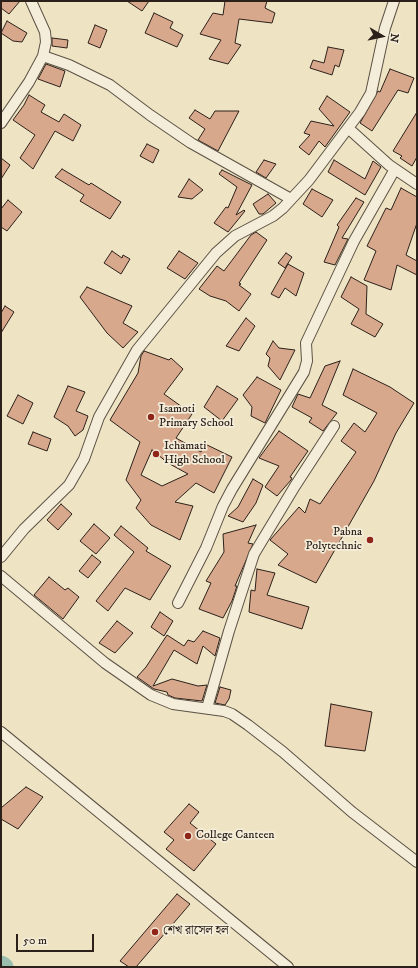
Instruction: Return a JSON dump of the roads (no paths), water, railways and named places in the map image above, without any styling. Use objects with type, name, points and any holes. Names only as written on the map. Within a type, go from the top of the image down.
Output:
[{"type":"street","points":[[1,123],[29,82],[42,56],[46,42],[44,32],[31,1]]},
{"type":"street","points":[[1,557],[24,529],[69,484],[84,459],[99,417],[137,350],[216,253],[235,236],[273,216],[291,199],[309,180],[348,128],[371,93],[385,28],[394,1]]},
{"type":"street","points":[[42,56],[69,65],[110,85],[191,143],[291,199]]},
{"type":"street","points":[[348,128],[395,169],[417,184]]},
{"type":"street","points":[[178,603],[206,548],[223,506],[232,489],[304,372],[306,361],[306,343],[354,241],[395,169]]},
{"type":"street","points":[[207,708],[229,631],[254,554],[295,486],[334,426]]},
{"type":"street","points":[[1,576],[130,682],[164,701],[232,714],[248,724],[283,752],[352,812],[417,862]]},
{"type":"street","points":[[1,732],[288,967]]},
{"type":"place","name":"Isamoti Primary School","points":[[151,417]]},
{"type":"place","name":"Ichamati High School","points":[[156,454]]},
{"type":"place","name":"Pabna Polytechnic","points":[[370,540]]},
{"type":"place","name":"College Canteen","points":[[188,836]]},
{"type":"place","name":"শেখ রাসেল হল","points":[[155,932]]}]
